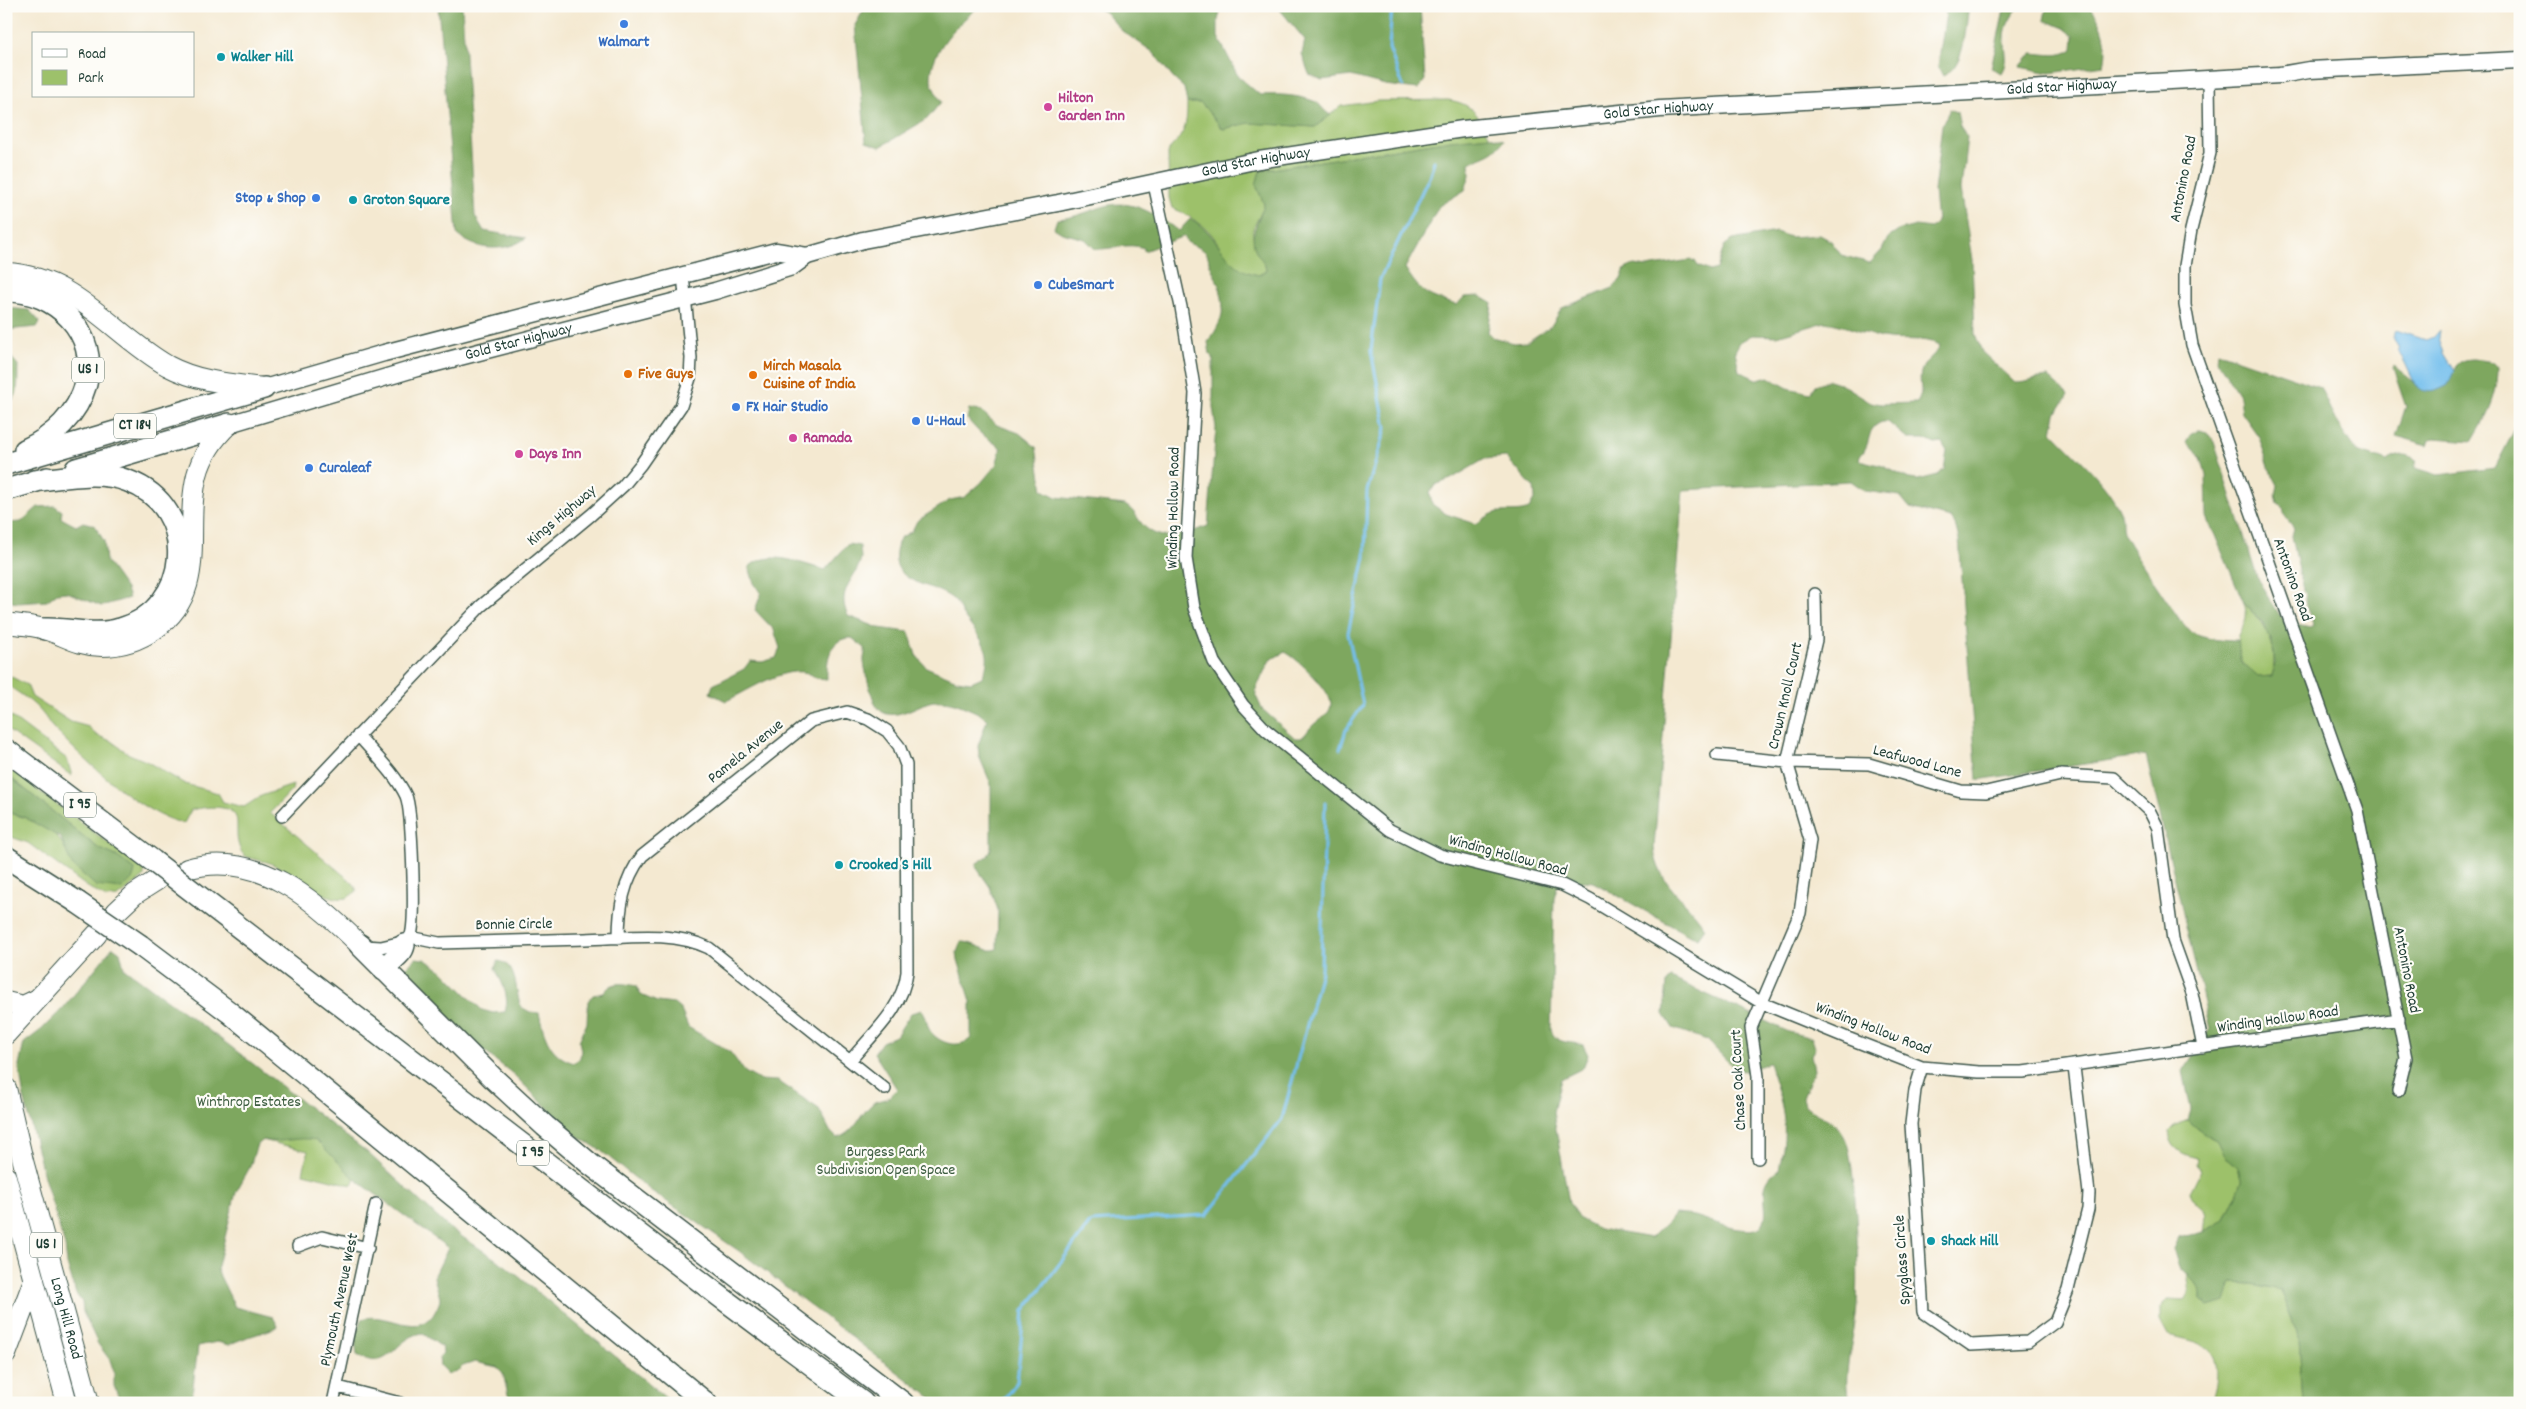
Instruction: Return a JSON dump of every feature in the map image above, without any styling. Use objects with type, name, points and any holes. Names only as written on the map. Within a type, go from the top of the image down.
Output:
[{"type":"highway","points":[[6,273],[39,278],[68,291],[152,356],[182,373],[203,380],[264,388]]},
{"type":"highway","name":"US 1","points":[[6,292],[22,292],[39,297],[68,315],[82,338],[88,365],[87,378],[81,396],[62,424],[42,442],[6,458]]},
{"type":"highway","name":"CT 184","points":[[6,464],[264,388]]},
{"type":"highway","points":[[45,629],[81,643],[116,645],[145,636],[169,617],[181,600],[191,572],[193,515],[198,473],[210,447],[229,424]]},
{"type":"highway","name":"CT 184","points":[[6,490],[229,424]]},
{"type":"highway","points":[[6,623],[45,629],[103,632],[119,630],[142,620],[156,608],[169,591],[177,572],[179,547],[176,530],[167,512],[155,498],[137,484],[121,478],[98,476],[34,481]]},
{"type":"highway","name":"I 95","points":[[6,750],[155,870],[205,901],[722,1298],[863,1403]]},
{"type":"highway","points":[[6,857],[77,902],[141,946],[229,1012],[706,1403]]},
{"type":"highway","points":[[187,870],[205,866],[229,866],[274,877],[316,903],[513,1096],[582,1158],[903,1403]]},
{"type":"highway","points":[[116,912],[135,894],[155,870]]},
{"type":"highway","points":[[6,1034],[97,934]]},
{"type":"highway","points":[[384,970],[390,961],[401,952],[407,941]]},
{"type":"highway","points":[[274,954],[438,1091],[840,1403]]},
{"type":"highway","points":[[6,1002],[23,1006],[42,996]]},
{"type":"highway","name":"Long Hill Road","points":[[6,1088],[28,1180],[89,1403]]},
{"type":"highway","name":"Long Hill Road","points":[[6,1177],[68,1403]]},
{"type":"highway","points":[[526,1256],[588,1316],[688,1403]]},
{"type":"highway","points":[[6,1354],[34,1280]]},
{"type":"main road","name":"Gold Star Highway","points":[[229,424],[418,368],[687,299],[792,267],[807,256],[863,240],[1154,184],[1259,160],[1397,138],[1580,116],[1682,107],[2280,75],[2309,70],[2520,60]]},
{"type":"main road","name":"Gold Star Highway","points":[[264,388],[384,353],[776,251],[807,256]]},
{"type":"street","name":"Antonino Road","points":[[2209,78],[2210,153],[2190,230],[2184,266],[2185,305],[2192,345],[2357,810],[2406,1058],[2398,1091]]},
{"type":"street","name":"Winding Hollow Road","points":[[1154,184],[1181,307],[1195,392],[1186,558],[1194,608],[1214,662],[1243,705],[1266,730],[1390,830],[1440,855],[1562,885],[1590,899],[1762,1003],[1922,1067],[1979,1072],[2023,1072],[2074,1067],[2398,1019]]},
{"type":"street","name":"Kings Highway","points":[[282,816],[481,606],[591,515],[623,486],[641,464],[681,406],[687,389],[691,358],[687,299],[683,275]]},
{"type":"street","name":"Crown Knoll Court","points":[[1762,1003],[1800,913],[1810,840],[1787,762],[1816,640],[1815,594]]},
{"type":"street","name":"Pamela Avenue","points":[[619,938],[619,917],[624,889],[632,870],[642,856],[811,721],[847,712],[868,719],[887,731],[899,746],[906,765],[907,972],[906,986],[895,1008],[850,1061]]},
{"type":"street","points":[[358,735],[407,798],[410,818],[412,877],[412,928],[407,941],[381,947],[360,945]]},
{"type":"street","name":"Leafwood Lane","points":[[1717,755],[1787,762],[1869,764],[1961,791],[1986,792],[2061,775],[2114,778],[2150,812],[2158,828],[2173,940],[2192,993],[2203,1047]]},
{"type":"street","points":[[619,938],[677,938],[693,941],[709,948],[885,1089]]},
{"type":"street","name":"Bonnie Circle","points":[[407,941],[439,943],[619,938]]},
{"type":"street","name":"Chase Oak Court","points":[[1758,1158],[1758,1076],[1750,1028],[1762,1003]]},
{"type":"street","name":"Spyglass Circle","points":[[1922,1067],[1914,1090],[1911,1124],[1923,1312],[1971,1345],[2028,1342],[2055,1322],[2068,1290],[2088,1209],[2089,1193],[2074,1067]]},
{"type":"street","name":"Plymouth Avenue West","points":[[333,1403],[338,1387],[376,1204]]},
{"type":"street","points":[[298,1246],[322,1237],[368,1248]]},
{"type":"street","points":[[338,1387],[400,1403]]},
{"type":"green space","points":[[438,6],[462,6],[475,216],[484,231],[526,238],[509,246],[500,248],[481,247],[464,240],[457,234]]},
{"type":"green space","points":[[866,6],[979,6],[954,29],[935,58],[931,80],[941,102],[927,119],[880,147],[866,142],[855,25]]},
{"type":"green space","points":[[1093,6],[1222,6],[1218,20],[1218,37],[1238,76],[1260,95],[1303,98],[1316,102],[1331,115],[1315,127],[1249,123],[1223,129],[1201,103],[1187,103],[1184,88],[1173,78],[1153,52],[1122,31],[1105,12]]},
{"type":"green space","points":[[1277,6],[1420,6],[1425,80],[1418,89],[1385,85],[1351,76],[1322,80],[1309,74],[1302,54],[1305,40]]},
{"type":"green space","points":[[1947,6],[1969,6],[1960,55],[1951,71],[1943,76],[1938,67]]},
{"type":"green space","points":[[2005,6],[2019,6],[2006,29],[2006,64],[2002,73],[1991,68]]},
{"type":"green space","points":[[2043,6],[2089,6],[2102,26],[2106,50],[2104,65],[2050,73],[2020,67],[2032,53],[2064,54],[2073,49],[2074,36],[2064,28],[2044,20],[2046,10]]},
{"type":"green space","points":[[1448,100],[1464,104],[1474,112],[1490,136],[1451,140],[1260,171],[1256,185],[1264,204],[1253,229],[1253,234],[1266,270],[1259,275],[1237,267],[1207,230],[1199,223],[1172,208],[1169,198],[1168,154],[1184,128],[1187,116],[1187,103],[1201,103],[1223,129],[1249,123],[1315,127],[1341,106],[1378,101]]},
{"type":"green space","name":"Burgess Park Subdivision Open Space","points":[[1950,109],[1957,112],[1960,127],[1967,137],[1961,189],[1972,260],[1975,334],[1982,352],[2015,383],[2048,377],[2068,395],[2056,414],[2052,431],[2099,479],[2115,501],[2121,513],[2122,530],[2127,540],[2187,628],[2192,633],[2202,637],[2237,641],[2242,663],[2258,677],[2272,676],[2275,663],[2272,642],[2263,623],[2244,603],[2207,517],[2206,475],[2201,458],[2186,442],[2190,435],[2199,430],[2207,432],[2214,442],[2258,580],[2284,622],[2310,628],[2313,626],[2305,603],[2306,594],[2303,590],[2292,536],[2294,528],[2285,516],[2283,507],[2278,504],[2276,495],[2278,485],[2270,470],[2259,437],[2242,413],[2240,397],[2217,360],[2218,352],[2320,387],[2335,420],[2355,450],[2387,461],[2398,456],[2409,456],[2415,460],[2416,468],[2438,475],[2495,468],[2520,419],[2520,1403],[2303,1403],[2299,1338],[2280,1290],[2254,1284],[2231,1283],[2225,1302],[2209,1307],[2201,1301],[2200,1289],[2196,1281],[2179,1269],[2173,1249],[2178,1238],[2204,1232],[2225,1219],[2242,1182],[2238,1167],[2224,1156],[2217,1141],[2205,1135],[2188,1120],[2191,1110],[2183,1071],[2210,1029],[2146,755],[1977,780],[1959,539],[1955,524],[1951,518],[1910,508],[1900,496],[1865,491],[1851,481],[1683,490],[1654,848],[1661,872],[1667,882],[1705,928],[1698,938],[1690,936],[1593,882],[1569,879],[1557,887],[1554,898],[1551,1030],[1556,1038],[1564,1042],[1583,1045],[1588,1055],[1583,1068],[1561,1079],[1553,1112],[1569,1202],[1578,1218],[1599,1229],[1651,1238],[1675,1214],[1695,1216],[1721,1225],[1741,1229],[1757,1229],[1765,1219],[1766,1182],[1779,1169],[1784,1139],[1781,1103],[1769,1063],[1746,1071],[1736,1070],[1707,1040],[1673,1028],[1664,1014],[1667,982],[1671,978],[1789,1032],[1812,1038],[1815,1048],[1811,1055],[1814,1069],[1803,1098],[1805,1105],[1832,1122],[1845,1138],[1849,1151],[1855,1197],[1858,1279],[1856,1316],[1847,1372],[1850,1403],[938,1403],[739,1251],[650,1190],[600,1150],[573,1133],[513,1074],[476,1045],[435,1004],[422,995],[406,975],[405,969],[416,958],[424,959],[443,971],[482,1010],[493,1013],[505,1012],[506,995],[495,968],[498,961],[504,963],[509,967],[515,980],[521,1007],[530,1012],[539,1013],[549,1044],[559,1055],[574,1063],[580,1058],[579,1041],[587,1023],[588,1001],[593,995],[604,993],[610,986],[622,984],[636,986],[641,995],[657,1002],[674,1004],[681,1010],[688,1027],[730,1052],[745,1072],[759,1080],[778,1081],[819,1109],[830,1131],[837,1138],[843,1136],[848,1133],[873,1103],[887,1098],[897,1089],[874,1053],[882,1042],[896,1036],[911,1013],[922,1010],[929,1029],[937,1038],[943,1041],[960,1044],[971,1038],[971,1001],[957,952],[961,942],[970,943],[989,950],[997,949],[998,910],[990,887],[976,867],[977,863],[988,856],[991,849],[991,784],[979,756],[978,746],[987,720],[978,713],[963,706],[943,701],[934,701],[897,714],[883,712],[875,704],[869,683],[864,663],[865,648],[852,638],[839,641],[834,646],[827,664],[827,679],[796,672],[771,678],[726,701],[710,693],[713,685],[744,669],[750,661],[762,662],[776,658],[780,648],[774,630],[755,610],[761,594],[754,583],[749,567],[757,561],[776,558],[796,561],[825,570],[848,544],[860,546],[861,558],[845,591],[845,607],[848,616],[879,628],[909,632],[916,655],[926,667],[957,680],[971,682],[982,677],[987,659],[984,645],[954,600],[903,574],[897,565],[896,554],[900,538],[912,531],[917,521],[950,500],[965,497],[981,483],[996,465],[1001,448],[979,432],[967,419],[969,409],[981,411],[997,425],[1019,433],[1036,447],[1043,490],[1056,497],[1125,505],[1143,525],[1158,535],[1174,536],[1208,526],[1216,428],[1213,407],[1213,357],[1210,354],[1208,342],[1219,323],[1223,307],[1220,289],[1207,254],[1200,248],[1187,242],[1184,236],[1144,251],[1144,248],[1138,246],[1095,249],[1085,239],[1062,233],[1054,228],[1057,219],[1102,207],[1124,204],[1143,209],[1179,231],[1190,219],[1208,233],[1237,266],[1247,272],[1259,275],[1266,270],[1256,252],[1253,237],[1264,204],[1256,185],[1260,171],[1451,140],[1490,136],[1504,140],[1492,152],[1469,163],[1470,175],[1465,190],[1439,206],[1405,268],[1421,289],[1439,299],[1457,305],[1464,297],[1480,296],[1492,303],[1488,332],[1492,337],[1514,343],[1527,342],[1551,326],[1562,308],[1613,288],[1621,279],[1625,269],[1634,265],[1647,267],[1690,260],[1695,261],[1698,266],[1710,271],[1717,269],[1724,246],[1732,240],[1776,232],[1790,237],[1820,235],[1831,241],[1841,255],[1870,263],[1882,250],[1888,238],[1900,230],[1916,226],[1931,228],[1937,222],[1934,191],[1942,125]],"holes":[[[1825,322],[1882,338],[1918,340],[1940,345],[1921,372],[1921,394],[1917,403],[1881,404],[1871,402],[1842,384],[1829,380],[1815,385],[1810,393],[1788,388],[1768,377],[1758,380],[1739,371],[1735,351],[1740,342],[1752,335],[1777,336]],[[1888,422],[1908,439],[1924,439],[1935,444],[1942,443],[1947,451],[1944,469],[1938,475],[1918,480],[1909,479],[1883,466],[1859,460],[1877,424]],[[1506,457],[1534,488],[1535,498],[1529,509],[1494,513],[1476,524],[1446,514],[1432,504],[1430,493],[1435,485],[1451,479],[1485,459]],[[1285,652],[1290,655],[1320,683],[1330,698],[1331,704],[1328,712],[1301,738],[1295,738],[1262,709],[1256,696],[1256,688],[1270,660]]]},
{"type":"green space","points":[[6,308],[29,310],[40,322],[37,327],[6,330]]},
{"type":"green space","points":[[6,352],[18,365],[18,382],[14,399],[6,405]]},
{"type":"green space","points":[[2473,359],[2494,362],[2498,367],[2496,388],[2491,406],[2472,441],[2435,438],[2430,439],[2428,445],[2396,436],[2406,406],[2393,368],[2394,366],[2419,386],[2441,388],[2446,384],[2456,366],[2465,360]]},
{"type":"green space","points":[[55,506],[62,511],[61,518],[76,526],[83,522],[94,525],[104,541],[106,561],[126,589],[129,598],[101,606],[67,592],[57,593],[47,601],[18,603],[6,601],[6,523],[21,522],[38,507]]},
{"type":"green space","points":[[2244,603],[2259,619],[2269,636],[2274,654],[2272,676],[2258,677],[2245,666],[2238,652],[2238,635],[2246,617]]},
{"type":"green space","points":[[6,674],[27,685],[32,697],[71,722],[89,727],[96,735],[111,741],[129,754],[146,761],[185,784],[218,793],[223,802],[244,807],[261,796],[293,785],[292,790],[270,813],[353,883],[357,891],[347,898],[328,896],[281,868],[245,856],[238,843],[237,822],[231,811],[218,807],[191,810],[184,823],[150,810],[114,784],[80,755],[53,728],[34,705],[6,684]]},
{"type":"green space","points":[[6,713],[67,759],[72,776],[6,729]]},
{"type":"green space","points":[[6,766],[144,870],[144,877],[118,897],[106,898],[86,886],[28,843],[6,835],[6,812],[38,823],[55,835],[62,843],[71,864],[133,878],[135,870],[116,856],[98,848],[6,774]]},
{"type":"green space","points":[[6,774],[98,848],[116,856],[135,870],[133,878],[122,889],[96,886],[71,864],[61,838],[24,817],[6,812]]},
{"type":"green space","points":[[113,947],[120,952],[124,968],[230,1046],[368,1153],[449,1228],[506,1266],[672,1403],[518,1403],[508,1395],[503,1373],[497,1367],[475,1362],[463,1366],[457,1372],[448,1374],[440,1366],[439,1358],[443,1353],[442,1347],[422,1333],[412,1336],[385,1358],[368,1360],[357,1355],[355,1340],[362,1319],[371,1317],[382,1318],[412,1325],[421,1324],[429,1319],[436,1310],[440,1300],[434,1277],[448,1248],[355,1179],[316,1140],[302,1139],[264,1140],[257,1144],[250,1167],[236,1192],[217,1270],[235,1307],[273,1317],[278,1326],[229,1345],[217,1342],[198,1346],[191,1403],[121,1403],[114,1386],[114,1372],[110,1360],[98,1344],[83,1312],[82,1302],[76,1294],[67,1264],[65,1246],[44,1177],[23,1093],[19,1066],[24,1043],[41,1030],[64,1007]]},
{"type":"green space","name":"Winthrop Estates","points":[[229,1046],[368,1153],[352,1185],[303,1173],[308,1151],[208,1127]]},
{"type":"green space","points":[[2188,1120],[2205,1135],[2218,1141],[2224,1156],[2238,1167],[2242,1182],[2225,1219],[2204,1232],[2204,1210],[2190,1192],[2201,1170],[2197,1164],[2198,1158],[2178,1150],[2172,1142],[2169,1131],[2174,1126]]},
{"type":"green space","points":[[2187,1274],[2199,1285],[2201,1301],[2231,1283],[2254,1284],[2280,1290],[2299,1338],[2303,1403],[2212,1403],[2217,1370],[2211,1353],[2206,1347],[2198,1343],[2168,1335],[2160,1320],[2160,1308],[2167,1299],[2185,1300],[2189,1294],[2190,1287]]},
{"type":"water","points":[[2396,330],[2426,340],[2433,337],[2439,330],[2438,338],[2443,353],[2454,371],[2448,385],[2436,391],[2427,392],[2420,389],[2397,351],[2399,349],[2393,337]]},
{"type":"waterway","points":[[1392,6],[1389,48],[1403,86]]},
{"type":"waterway","points":[[1340,749],[1346,730],[1363,705],[1348,633],[1365,557],[1367,491],[1386,428],[1371,351],[1380,279],[1430,175],[1434,161]]},
{"type":"waterway","points":[[1001,1403],[1017,1382],[1024,1311],[1091,1222],[1207,1215],[1282,1119],[1321,972],[1325,803]]},
{"type":"place","name":"Walmart","points":[[624,24]]},
{"type":"place","name":"Walker Hill","points":[[221,57]]},
{"type":"place","name":"Hilton Garden Inn","points":[[1048,107]]},
{"type":"place","name":"Stop & Shop","points":[[316,198]]},
{"type":"place","name":"Groton Square","points":[[353,200]]},
{"type":"place","name":"CubeSmart","points":[[1038,285]]},
{"type":"place","name":"Five Guys","points":[[628,374]]},
{"type":"place","name":"Mirch Masala Cuisine of India","points":[[753,375]]},
{"type":"place","name":"FX Hair Studio","points":[[736,407]]},
{"type":"place","name":"U-Haul","points":[[916,421]]},
{"type":"place","name":"Ramada","points":[[793,438]]},
{"type":"place","name":"Days Inn","points":[[519,454]]},
{"type":"place","name":"Curaleaf","points":[[309,468]]},
{"type":"place","name":"Crooked S Hill","points":[[839,865]]},
{"type":"place","name":"Shack Hill","points":[[1931,1241]]}]
